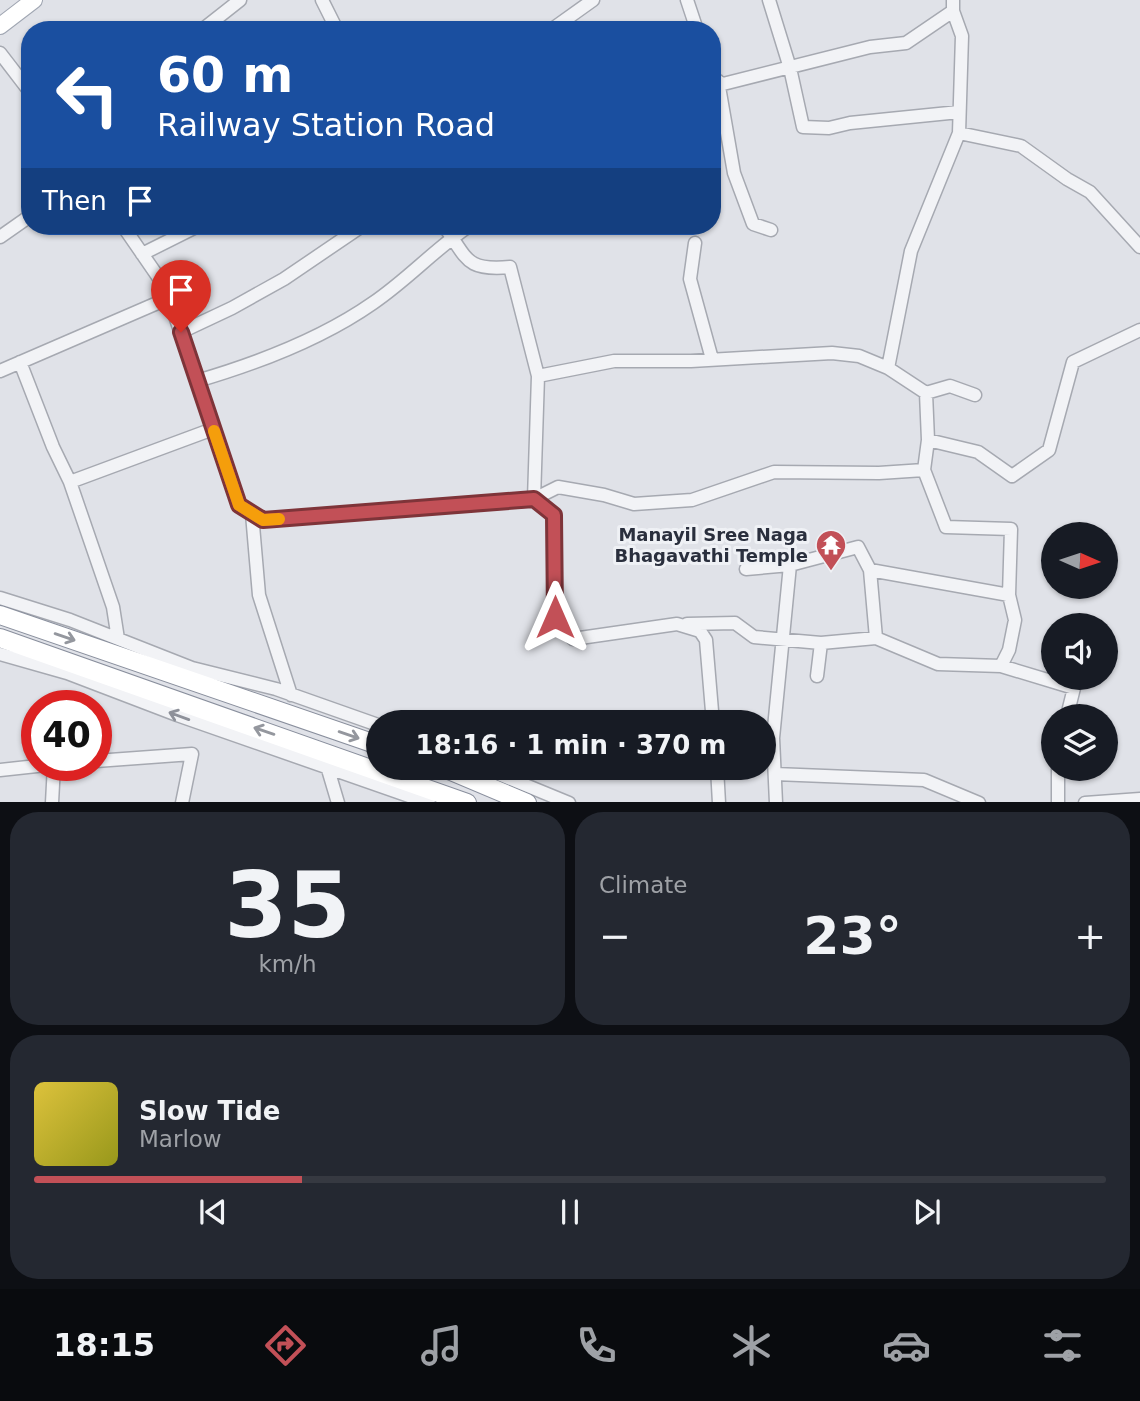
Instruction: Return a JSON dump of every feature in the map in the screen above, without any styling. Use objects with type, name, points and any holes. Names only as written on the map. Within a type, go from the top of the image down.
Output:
[{"type":"highway","points":[[0,615],[366,741]]},
{"type":"highway","points":[[0,638],[464,802]]},
{"type":"highway","points":[[472,780],[525,802]]},
{"type":"main road","points":[[0,26],[34,0]]},
{"type":"street","points":[[213,21],[223,6],[240,0]]},
{"type":"street","points":[[322,0],[332,21]]},
{"type":"street","points":[[564,21],[593,0]]},
{"type":"street","points":[[687,0],[694,21]]},
{"type":"street","points":[[769,0],[790,68],[803,127],[829,128],[850,123],[959,112]]},
{"type":"street","points":[[721,83],[870,47],[906,43],[953,5],[962,36],[958,134],[911,250],[888,368]]},
{"type":"street","points":[[0,53],[21,80]]},
{"type":"street","points":[[721,109],[734,173],[753,223],[771,230]]},
{"type":"street","points":[[958,134],[1021,146],[1067,180],[1090,192],[1140,247]]},
{"type":"street","points":[[0,237],[21,222]]},
{"type":"street","points":[[129,235],[163,284],[169,298],[239,505],[263,520],[534,499],[558,488],[604,495],[634,504],[692,500],[774,472],[879,473],[924,470]]},
{"type":"street","points":[[142,254],[180,235]]},
{"type":"street","points":[[181,332],[284,279],[349,235]]},
{"type":"street","points":[[197,381],[239,369],[303,342],[372,304],[455,235]]},
{"type":"street","points":[[452,237],[472,265],[487,269],[510,268],[538,376],[534,499]]},
{"type":"street","points":[[695,243],[690,279],[712,359]]},
{"type":"street","points":[[0,371],[169,298]]},
{"type":"street","points":[[928,440],[978,452],[1012,476],[1049,450],[1073,362],[1140,330]]},
{"type":"street","points":[[538,376],[614,361],[832,353],[859,356],[888,368],[926,393],[950,386],[975,395]]},
{"type":"street","points":[[20,362],[53,447],[70,482],[113,607],[117,639]]},
{"type":"street","points":[[926,393],[928,440],[924,470],[946,527],[1011,529],[1010,595],[1015,620],[1009,650],[1000,666]]},
{"type":"street","points":[[70,482],[213,429]]},
{"type":"street","points":[[534,499],[554,515],[555,617],[573,639],[677,624],[735,623],[754,638],[821,643],[876,638],[938,664],[1000,666],[1074,688],[1070,704]]},
{"type":"street","points":[[252,514],[259,596],[291,695]]},
{"type":"street","points":[[746,569],[790,565],[858,547],[870,570],[876,638]]},
{"type":"street","points":[[776,710],[790,565]]},
{"type":"street","points":[[870,570],[1010,595]]},
{"type":"street","points":[[0,598],[70,620],[192,668],[291,695],[366,720]]},
{"type":"street","points":[[677,624],[699,631],[706,640],[712,710]]},
{"type":"street","points":[[817,676],[821,643]]},
{"type":"street","points":[[0,654],[67,673],[177,715],[426,802]]},
{"type":"street","points":[[112,760],[192,754],[182,802]]},
{"type":"street","points":[[327,766],[338,802]]},
{"type":"street","points":[[0,770],[21,768]]},
{"type":"street","points":[[776,774],[925,780],[977,802]]},
{"type":"street","points":[[513,780],[567,802]]},
{"type":"street","points":[[718,780],[719,802]]},
{"type":"street","points":[[775,780],[776,802]]},
{"type":"street","points":[[52,802],[53,781]]},
{"type":"street","points":[[1058,781],[1058,802]]},
{"type":"street","points":[[1099,802],[1140,799]]},
{"type":"slow traffic","points":[[214,431],[239,505],[263,520],[279,519]]},
{"type":"place","name":"Manayil Sree Naga Bhagavathi Temple","points":[[831,572]]},
{"type":"route","points":[[181,332],[239,505],[263,520],[534,499],[554,515],[555,617]]}]
